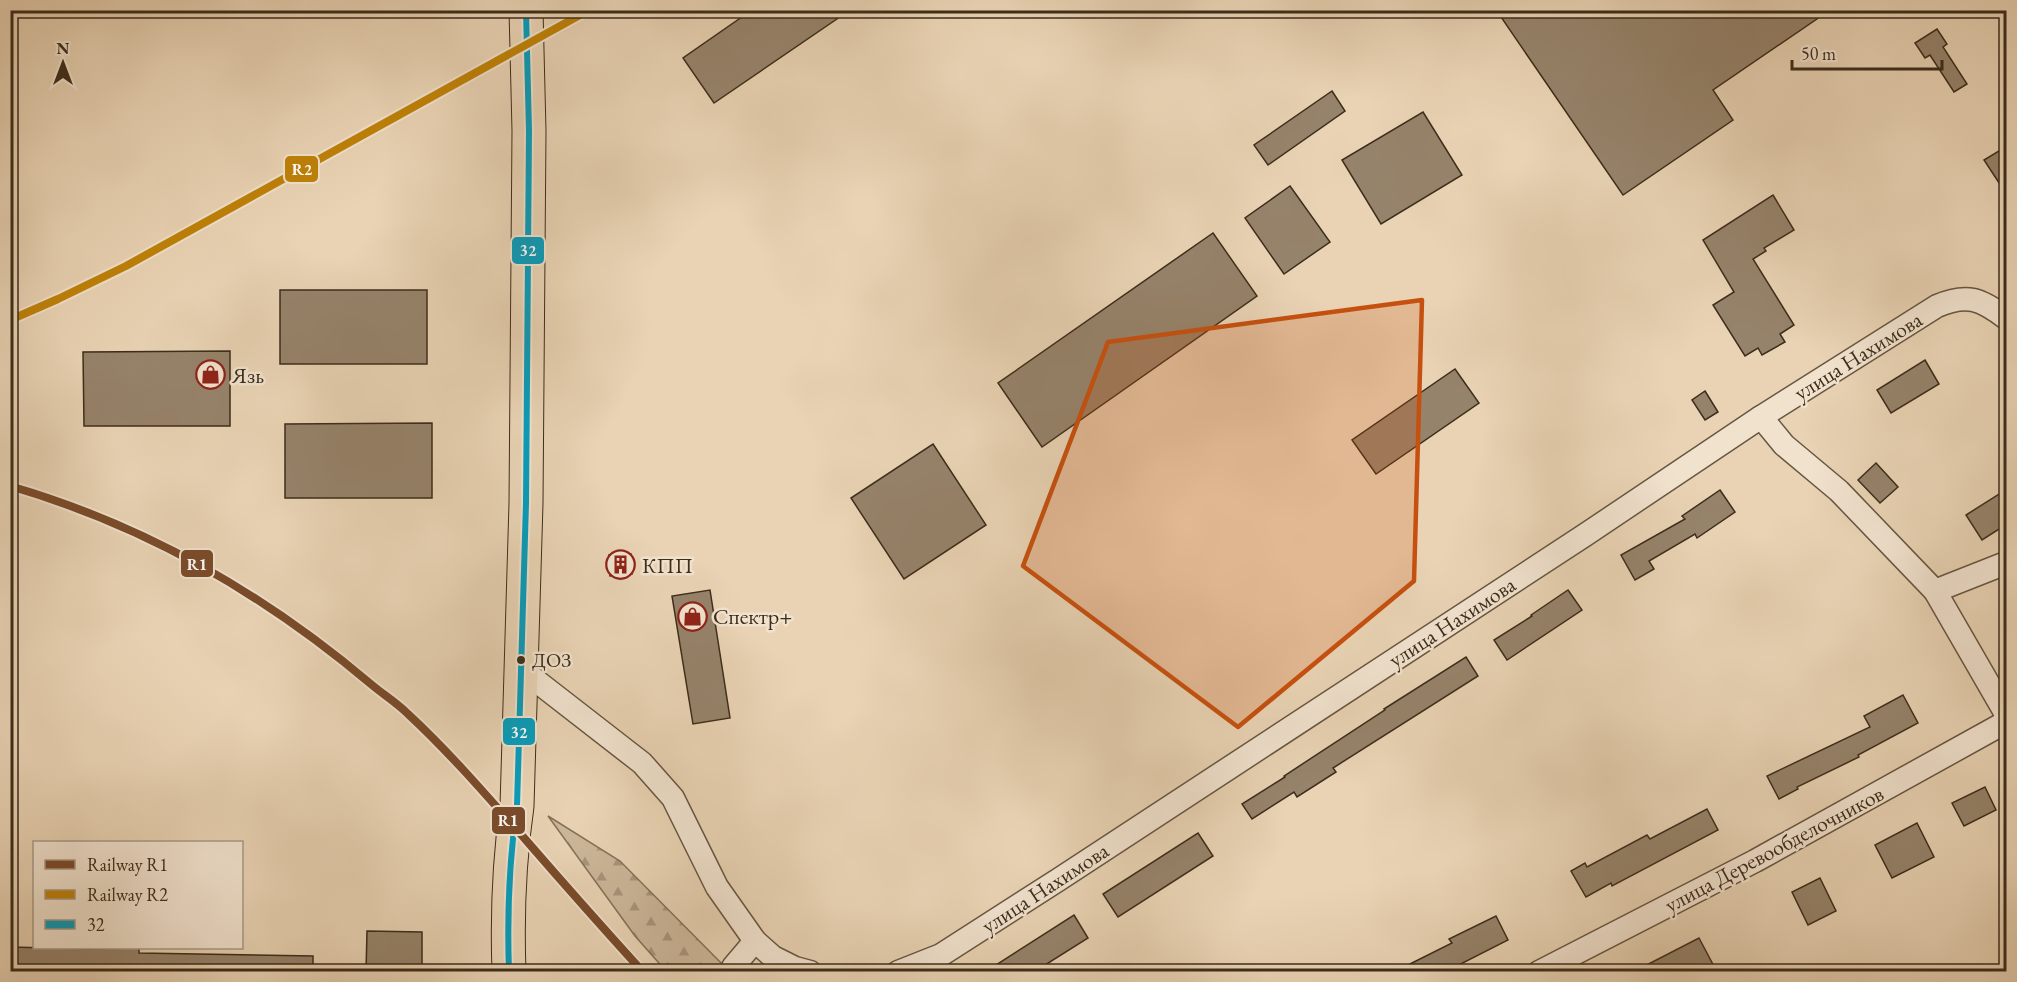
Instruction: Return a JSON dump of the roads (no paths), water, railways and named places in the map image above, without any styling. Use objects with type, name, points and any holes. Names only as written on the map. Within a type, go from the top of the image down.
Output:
[{"type":"main road","points":[[509,972],[507,922],[512,840],[517,806],[526,503],[529,131],[526,10]]},
{"type":"street","name":"улица Нахимова","points":[[898,972],[941,955],[1586,535],[1761,417],[1937,306],[1951,300],[1966,298],[1980,300],[2007,318]]},
{"type":"street","points":[[1761,417],[1784,446],[1839,491],[1935,591],[2007,714]]},
{"type":"street","points":[[1935,591],[2007,563]]},
{"type":"street","points":[[521,669],[642,763],[673,798],[717,887],[755,941],[773,957],[795,968],[810,972]]},
{"type":"street","name":"улица Деревообделочников","points":[[1539,972],[1755,861],[2007,722]]},
{"type":"street","points":[[737,972],[733,967],[755,941]]},
{"type":"rail line","name":"R2","points":[[10,320],[126,266],[589,10]]},
{"type":"rail line","name":"R1","points":[[10,486],[109,521],[202,566],[289,621],[331,652],[399,706],[439,744],[643,972]]},
{"type":"place","name":"Язь","points":[[211,375]]},
{"type":"place","name":"КПП","points":[[621,565]]},
{"type":"place","name":"Спектр+","points":[[692,616]]},
{"type":"place","name":"ДОЗ","points":[[521,660]]}]
